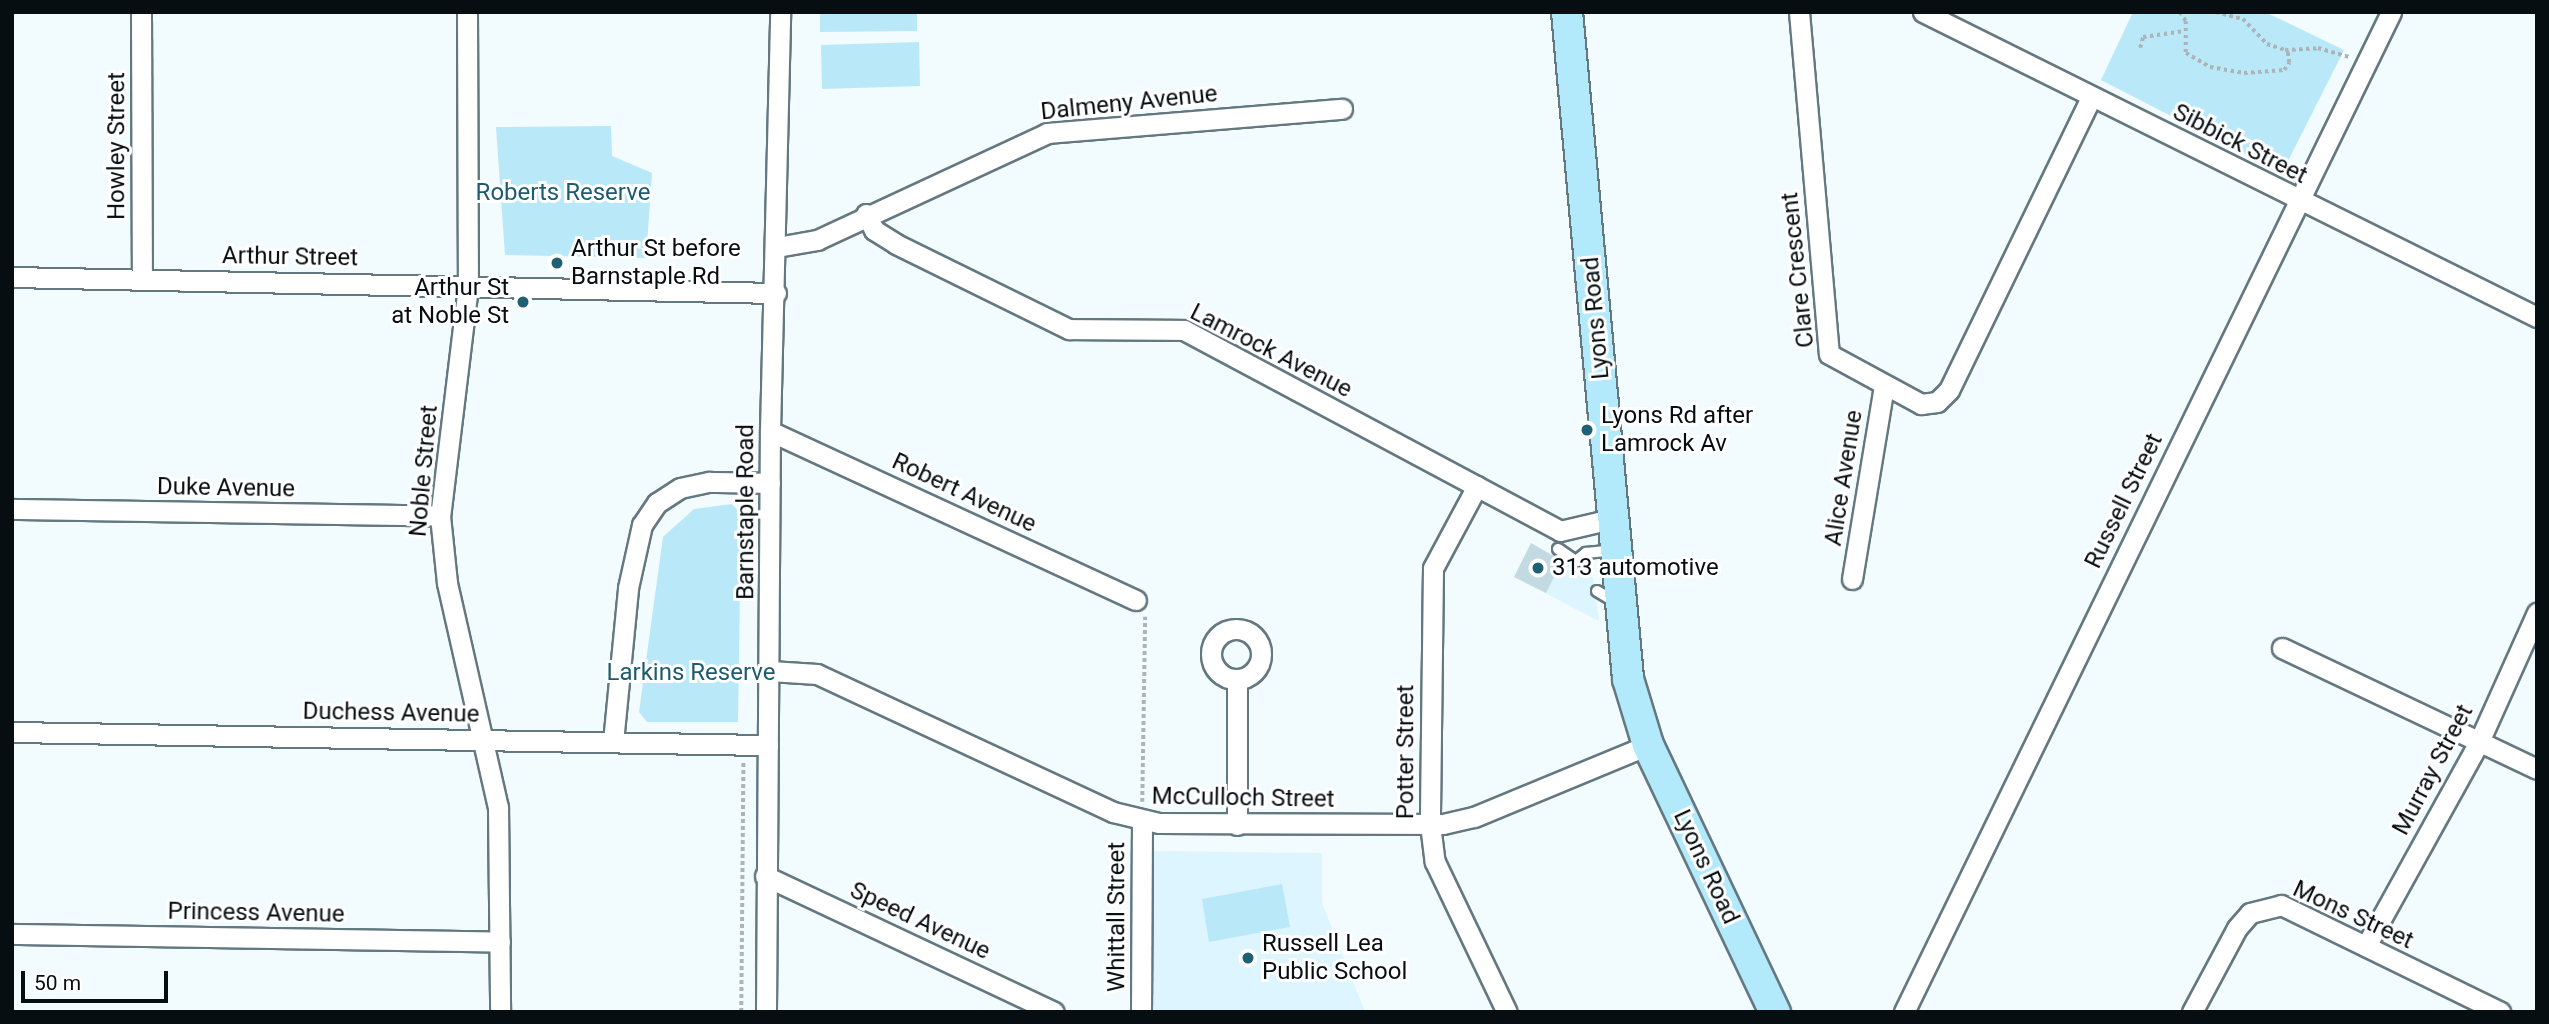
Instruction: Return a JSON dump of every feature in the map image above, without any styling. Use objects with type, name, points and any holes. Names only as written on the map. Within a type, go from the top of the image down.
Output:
[{"type":"main road","name":"Lyons Road","points":[[1567,12],[1615,518],[1617,550],[1609,598],[1628,679],[1648,745],[1775,1012]]},
{"type":"street","name":"Howley Street","points":[[141,12],[142,279]]},
{"type":"street","name":"Noble Street","points":[[467,12],[468,286],[440,516],[447,583],[485,739],[498,807],[500,1012]]},
{"type":"street","name":"Barnstaple Road","points":[[766,1012],[769,483],[776,293],[780,12]]},
{"type":"street","name":"Clare Crescent","points":[[1800,12],[1829,354],[1921,404],[1937,402],[1949,390],[2091,97]]},
{"type":"street","name":"Sibbick Street","points":[[1923,12],[2537,317]]},
{"type":"street","name":"Russell Street","points":[[1904,1012],[2391,12]]},
{"type":"street","name":"Dalmeny Avenue","points":[[777,247],[817,240],[866,214],[1047,133],[1342,109]]},
{"type":"street","name":"Lamrock Avenue","points":[[866,214],[874,230],[896,244],[1069,329],[1184,330],[1560,531],[1615,518]]},
{"type":"street","name":"Arthur Street","points":[[12,277],[776,293]]},
{"type":"street","name":"Alice Avenue","points":[[1852,579],[1884,386]]},
{"type":"street","name":"Robert Avenue","points":[[770,431],[1136,600]]},
{"type":"street","points":[[614,742],[628,589],[642,526],[657,503],[680,488],[709,482],[769,483]]},
{"type":"street","name":"Potter Street","points":[[1477,486],[1433,568],[1430,824],[1441,877],[1507,1012]]},
{"type":"street","name":"Duke Avenue","points":[[12,509],[440,516]]},
{"type":"street","name":"Murray Street","points":[[2366,946],[2478,744],[2537,614]]},
{"type":"street","points":[[2282,648],[2478,744],[2537,769]]},
{"type":"street","name":"McCulloch Street","points":[[770,671],[817,674],[1142,822],[1237,825],[1430,824],[1474,817],[1648,745]]},
{"type":"street","points":[[1237,679],[1237,825]]},
{"type":"street","name":"Duchess Avenue","points":[[12,732],[768,746]]},
{"type":"street","name":"Whittall Street","points":[[1141,1012],[1142,822]]},
{"type":"street","name":"Speed Avenue","points":[[765,876],[1054,1012]]},
{"type":"street","name":"Mons Street","points":[[2192,1012],[2237,928],[2250,913],[2265,906],[2291,908],[2500,1012]]},
{"type":"street","name":"Princess Avenue","points":[[12,934],[500,942]]},
{"type":"lane","points":[[1558,549],[1576,561],[1586,553],[1617,550]]},
{"type":"path","points":[[2180,12],[2186,22],[2186,53],[2197,61],[2244,73],[2284,69],[2289,63],[2287,49]]},
{"type":"path","points":[[2216,12],[2243,19],[2267,44],[2287,49],[2337,51],[2365,64]]},
{"type":"path","points":[[2140,48],[2143,37],[2185,31]]},
{"type":"path","points":[[1136,600],[1146,614],[1142,822]]},
{"type":"path","points":[[741,1012],[744,745]]},
{"type":"shaded area","points":[[1531,543],[1593,578],[1599,621],[1514,577]]},
{"type":"shaded area","name":"Russell Lea Public School","points":[[1152,851],[1322,853],[1322,903],[1365,1012],[1153,1012]]},
{"type":"green space","points":[[820,12],[917,12],[917,31],[820,32]]},
{"type":"green space","points":[[2133,12],[2265,12],[2344,50],[2282,173],[2101,80]]},
{"type":"green space","points":[[919,42],[920,86],[822,89],[821,45]]},
{"type":"green space","name":"Roberts Reserve","points":[[611,126],[612,156],[652,173],[646,258],[505,255],[496,127]]},
{"type":"green space","name":"Larkins Reserve","points":[[732,504],[741,514],[738,722],[647,722],[639,712],[663,537],[694,509]]},
{"type":"green space","points":[[1282,884],[1290,927],[1209,942],[1202,899]]},
{"type":"building","name":"313 automotive","points":[[1531,543],[1562,561],[1546,593],[1514,577]]},
{"type":"place","name":"Arthur St before Barnstaple Rd","points":[[557,263]]},
{"type":"place","name":"Arthur St at Noble St","points":[[523,302]]},
{"type":"place","name":"Lyons Rd after Lamrock Av","points":[[1587,430]]},
{"type":"place","name":"313 automotive","points":[[1538,568]]},
{"type":"place","name":"Russell Lea Public School","points":[[1248,958]]}]
